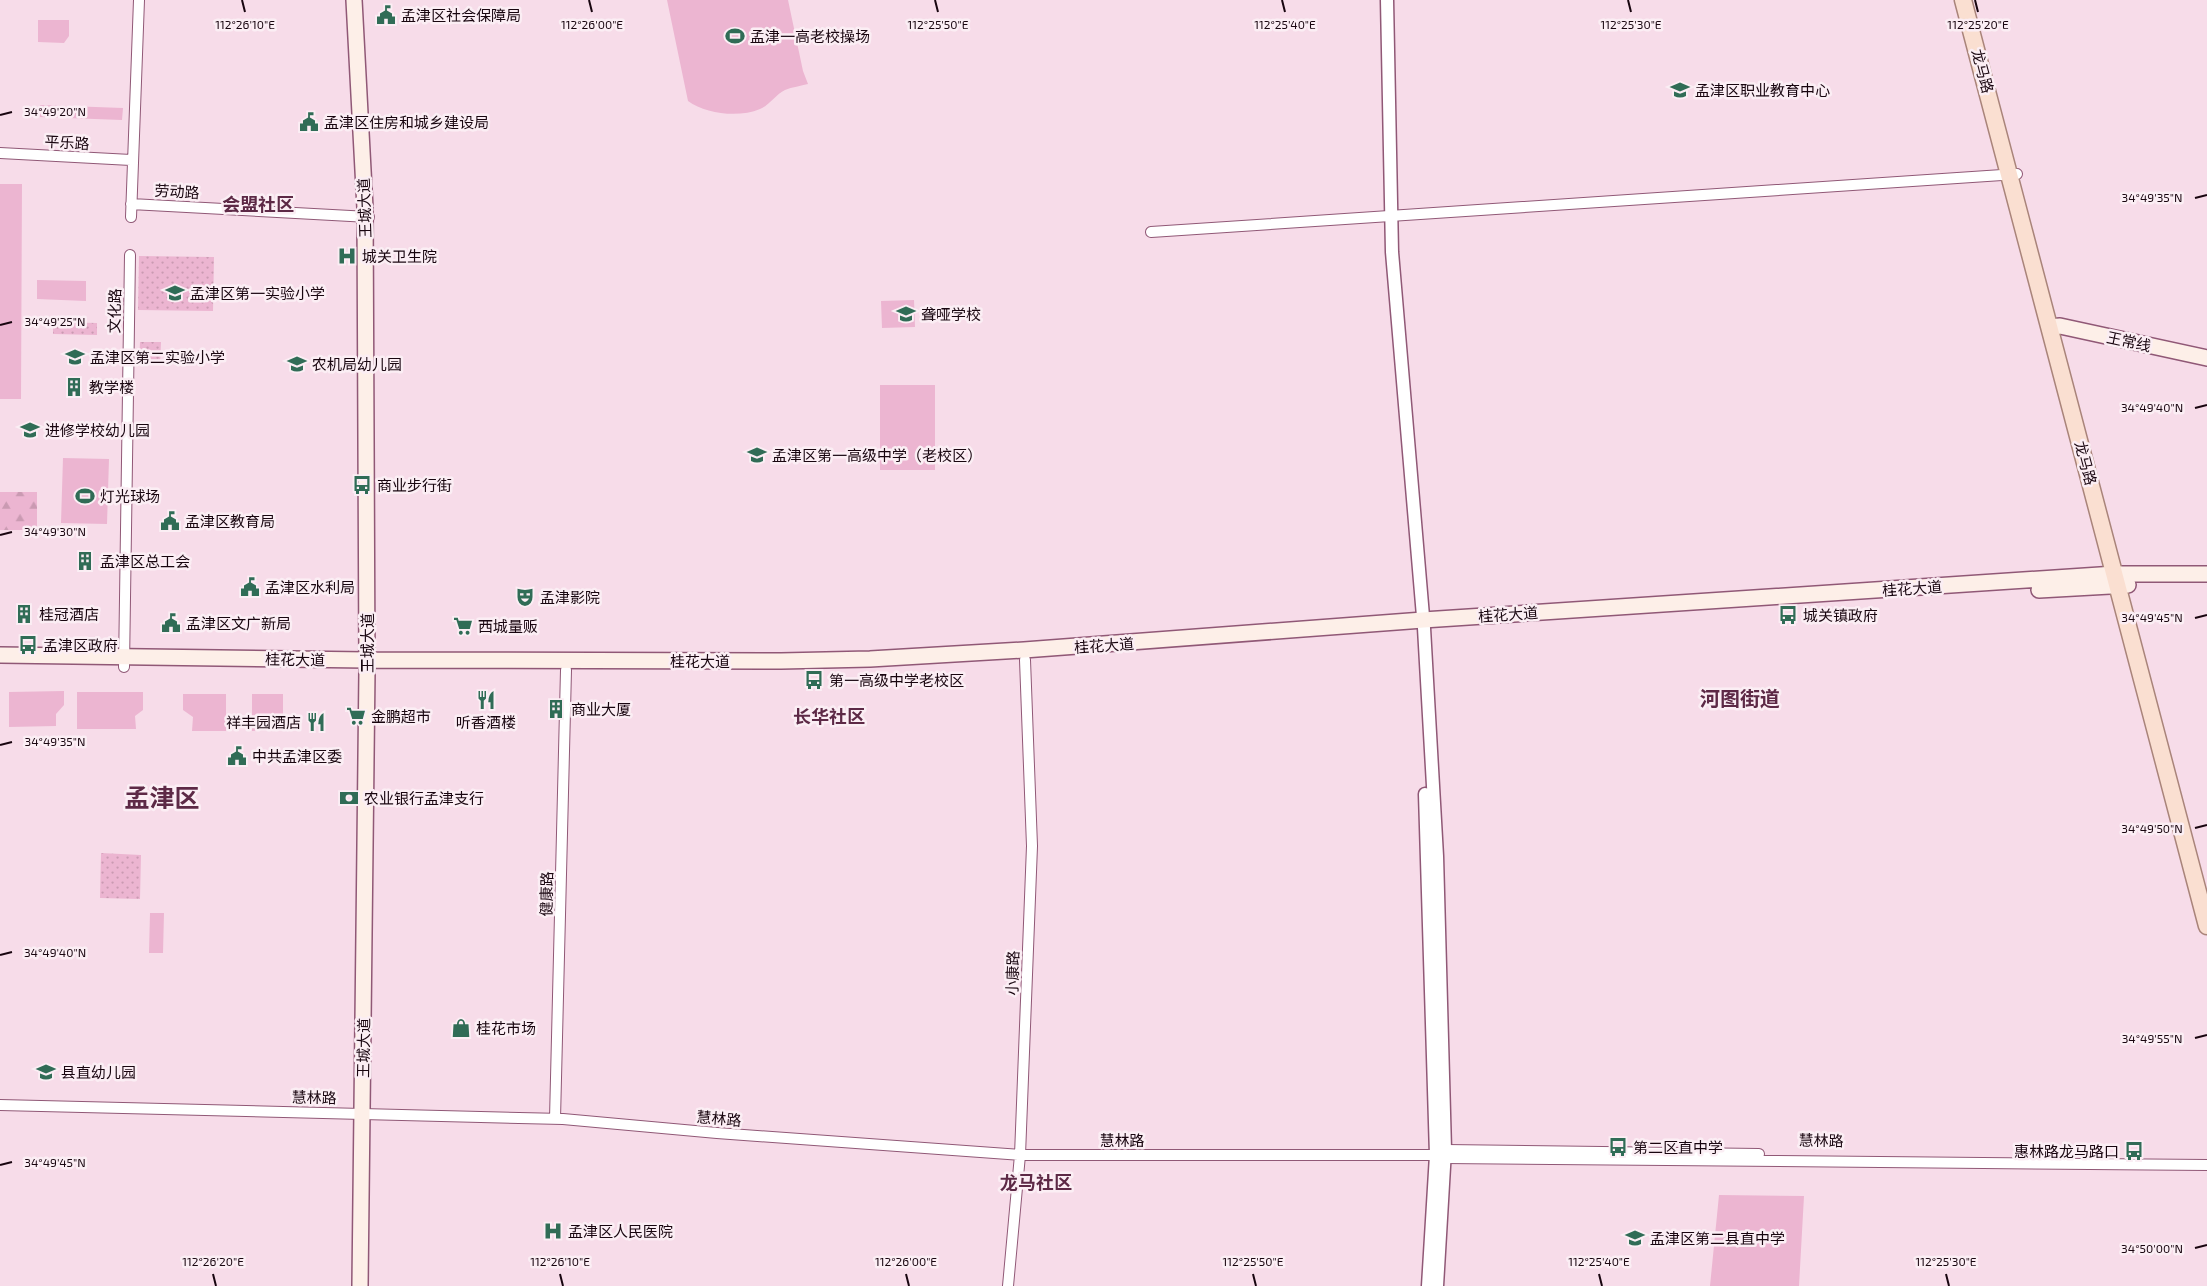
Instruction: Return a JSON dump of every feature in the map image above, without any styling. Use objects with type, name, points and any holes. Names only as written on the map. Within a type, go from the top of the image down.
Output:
[{"type":"main road","name":"王城大道","points":[[354,0],[368,217]]},
{"type":"main road","name":"王城大道","points":[[360,0],[368,217],[370,665],[365,1114],[360,1286]]},
{"type":"main road","name":"龙马路","points":[[1963,0],[2014,174],[2122,580],[2207,888]]},
{"type":"main road","name":"龙马路","points":[[1972,0],[2014,174]]},
{"type":"main road","name":"王常线","points":[[2055,326],[2207,358]]},
{"type":"main road","name":"桂花大道","points":[[370,665],[781,662],[870,659],[2207,574]]},
{"type":"main road","name":"龙马路","points":[[2122,580],[2207,926]]},
{"type":"main road","name":"桂花大道","points":[[2122,580],[2207,584]]},
{"type":"main road","name":"桂花大道","points":[[0,665],[124,662],[781,672],[1025,660],[1420,625]]},
{"type":"main road","name":"桂花大道","points":[[0,655],[124,662]]},
{"type":"main road","name":"王城大道","points":[[365,1114],[367,1286]]},
{"type":"street","points":[[130,217],[139,0]]},
{"type":"street","points":[[1380,0],[1387,217],[1420,625],[1428,867],[1442,1154],[1437,1286]]},
{"type":"street","points":[[1387,0],[1387,217]]},
{"type":"street","name":"平乐路","points":[[0,153],[131,160]]},
{"type":"street","points":[[1151,232],[2014,174]]},
{"type":"street","name":"劳动路","points":[[131,204],[368,217]]},
{"type":"street","name":"文化路","points":[[124,662],[130,255]]},
{"type":"street","name":"小康路","points":[[1008,1286],[1020,1154],[1032,846],[1025,660]]},
{"type":"street","name":"健康路","points":[[555,1119],[566,670]]},
{"type":"street","name":"慧林路","points":[[0,1105],[555,1119],[726,1134],[1020,1154],[1442,1154],[2207,1159]]},
{"type":"street","points":[[1428,1286],[1442,1154]]},
{"type":"street","name":"慧林路","points":[[1442,1154],[2207,1165]]},
{"type":"green space","name":"孟津一高老校操场","points":[[667,0],[788,0],[803,71],[808,84],[785,90],[764,107],[752,112],[733,114],[713,112],[688,101]]},
{"type":"green space","points":[[38,20],[69,20],[69,36],[64,43],[38,42]]},
{"type":"green space","points":[[40,105],[123,108],[122,120],[40,117]]},
{"type":"green space","points":[[0,184],[22,184],[21,399],[0,399]]},
{"type":"green space","points":[[139,256],[214,257],[213,311],[138,310]]},
{"type":"green space","points":[[37,280],[86,281],[86,301],[37,299]]},
{"type":"green space","points":[[914,300],[915,327],[882,328],[881,301]]},
{"type":"green space","points":[[53,322],[97,323],[97,335],[53,334]]},
{"type":"green space","points":[[140,342],[161,342],[160,365],[139,364]]},
{"type":"green space","points":[[880,385],[935,385],[935,470],[880,470]]},
{"type":"green space","name":"灯光球场","points":[[63,458],[109,459],[107,524],[61,523]]},
{"type":"green space","points":[[0,492],[37,492],[37,530],[0,530]]},
{"type":"green space","points":[[64,691],[64,705],[56,714],[56,726],[9,727],[9,692]]},
{"type":"green space","points":[[77,692],[143,692],[143,710],[135,716],[136,729],[77,729]]},
{"type":"green space","points":[[183,694],[226,694],[226,731],[192,731],[193,717],[183,710]]},
{"type":"green space","points":[[252,694],[283,694],[283,730],[252,731]]},
{"type":"green space","points":[[152,790],[177,791],[176,807],[152,806]]},
{"type":"green space","points":[[101,853],[141,855],[140,899],[100,898]]},
{"type":"green space","points":[[150,913],[164,913],[163,953],[149,953]]},
{"type":"green space","points":[[1719,1195],[1804,1196],[1799,1286],[1710,1286]]},
{"type":"place","name":"孟津区社会保障局","points":[[386,15]]},
{"type":"place","name":"孟津一高老校操场","points":[[735,36]]},
{"type":"place","name":"孟津区职业教育中心","points":[[1680,90]]},
{"type":"place","name":"孟津区住房和城乡建设局","points":[[309,122]]},
{"type":"place","name":"城关卫生院","points":[[347,256]]},
{"type":"place","name":"孟津区第一实验小学","points":[[175,293]]},
{"type":"place","name":"聋哑学校","points":[[906,314]]},
{"type":"place","name":"孟津区第二实验小学","points":[[75,357]]},
{"type":"place","name":"农机局幼儿园","points":[[297,364]]},
{"type":"place","name":"教学楼","points":[[74,387]]},
{"type":"place","name":"进修学校幼儿园","points":[[30,430]]},
{"type":"place","name":"孟津区第一高级中学（老校区）","points":[[757,455]]},
{"type":"place","name":"商业步行街","points":[[362,485]]},
{"type":"place","name":"灯光球场","points":[[85,496]]},
{"type":"place","name":"孟津区教育局","points":[[170,521]]},
{"type":"place","name":"孟津区总工会","points":[[85,561]]},
{"type":"place","name":"孟津区水利局","points":[[250,587]]},
{"type":"place","name":"孟津影院","points":[[525,597]]},
{"type":"place","name":"桂冠酒店","points":[[24,614]]},
{"type":"place","name":"城关镇政府","points":[[1788,615]]},
{"type":"place","name":"孟津区文广新局","points":[[171,623]]},
{"type":"place","name":"西城量贩","points":[[463,626]]},
{"type":"place","name":"孟津区政府","points":[[28,645]]},
{"type":"place","name":"第一高级中学老校区","points":[[814,680]]},
{"type":"place","name":"听香酒楼","points":[[486,700]]},
{"type":"place","name":"商业大厦","points":[[556,709]]},
{"type":"place","name":"金鹏超市","points":[[356,716]]},
{"type":"place","name":"祥丰园酒店","points":[[316,722]]},
{"type":"place","name":"中共孟津区委","points":[[237,756]]},
{"type":"place","name":"农业银行孟津支行","points":[[349,798]]},
{"type":"place","name":"桂花市场","points":[[461,1028]]},
{"type":"place","name":"县直幼儿园","points":[[46,1072]]},
{"type":"place","name":"第二区直中学","points":[[1618,1147]]},
{"type":"place","name":"惠林路龙马路口","points":[[2134,1151]]},
{"type":"place","name":"孟津区人民医院","points":[[553,1231]]},
{"type":"place","name":"孟津区第二县直中学","points":[[1635,1238]]},
{"type":"district","name":"会盟社区","points":[[258,204]]},
{"type":"district","name":"河图街道","points":[[1740,698]]},
{"type":"district","name":"长华社区","points":[[829,716]]},
{"type":"district","name":"孟津区","points":[[162,797]]},
{"type":"district","name":"龙马社区","points":[[1036,1182]]}]
